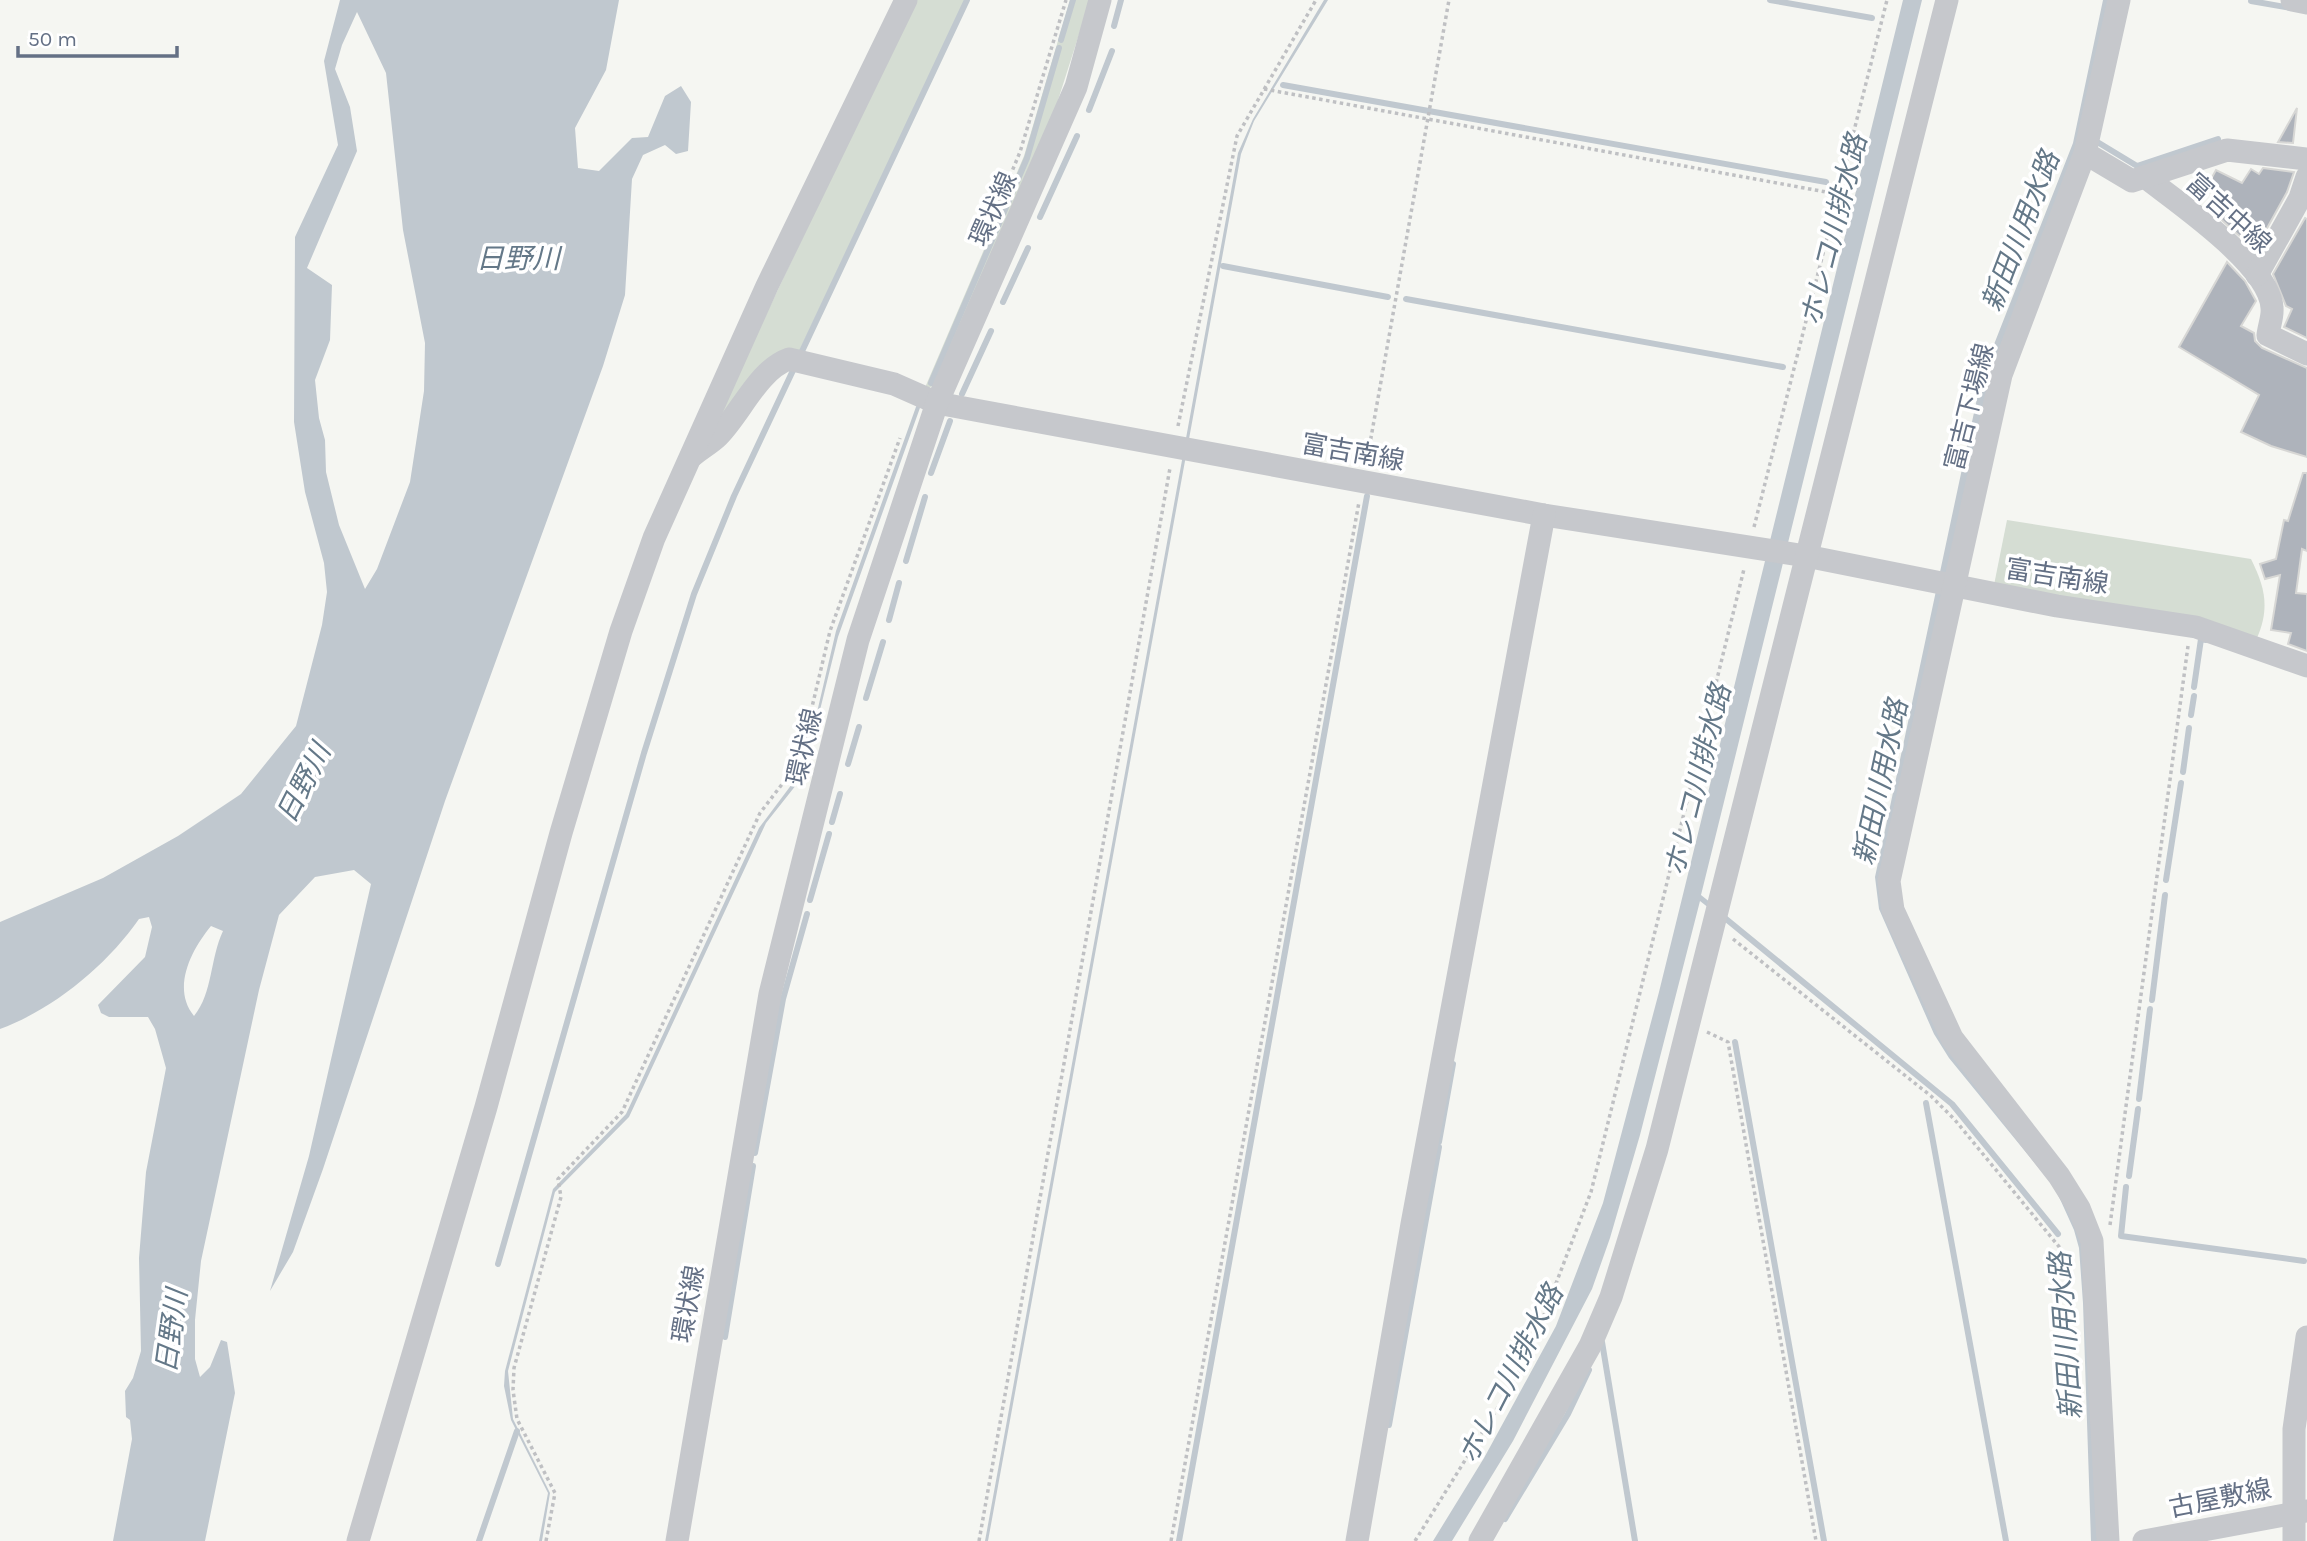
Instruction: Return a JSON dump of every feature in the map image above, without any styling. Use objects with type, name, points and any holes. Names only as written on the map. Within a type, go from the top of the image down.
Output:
[{"type":"street","points":[[358,1541],[621,631],[654,538],[767,286],[906,0]]},
{"type":"street","name":"環状線","points":[[677,1541],[771,994],[858,640],[937,403],[1076,87],[1100,0]]},
{"type":"street","points":[[1480,1541],[1563,1396],[1611,1297],[1657,1149],[1714,926],[1801,555],[1947,0]]},
{"type":"street","name":"富吉下場線","points":[[2108,1541],[2092,1241],[2079,1208],[2059,1177],[1952,1038],[1893,910],[1889,881],[2001,376],[2085,153],[2119,0]]},
{"type":"street","points":[[2292,0],[2307,3]]},
{"type":"street","points":[[2085,153],[2132,181],[2227,150],[2307,159]]},
{"type":"street","name":"富吉中線","points":[[2145,177],[2218,234],[2257,275],[2272,306],[2268,335],[2307,354]]},
{"type":"street","points":[[2257,275],[2300,198],[2307,177]]},
{"type":"street","name":"富吉南線","points":[[692,456],[718,437],[768,373],[780,362],[789,359],[894,384],[937,403],[1544,515],[1801,555],[2057,606],[2191,626],[2307,666]]},
{"type":"street","points":[[1357,1541],[1412,1224],[1544,515]]},
{"type":"street","points":[[2294,1541],[2301,1512],[2294,1429],[2307,1337]]},
{"type":"street","name":"古屋敷線","points":[[2144,1541],[2301,1512]]},
{"type":"path","points":[[988,227],[1020,152],[1066,0]]},
{"type":"path","points":[[979,1541],[1174,447],[1237,136],[1316,0]]},
{"type":"path","points":[[1171,1541],[1449,0]]},
{"type":"path","points":[[1415,1541],[1513,1382],[1537,1333],[1591,1192],[1755,548],[1837,194],[1887,0]]},
{"type":"path","points":[[1264,89],[1837,194]]},
{"type":"path","points":[[546,1541],[555,1493],[517,1419],[513,1368],[561,1197],[558,1179],[622,1112],[760,813],[799,762],[830,631],[902,434]]},
{"type":"path","points":[[2092,1241],[2104,1237],[2109,1229],[2191,626]]},
{"type":"path","points":[[1714,926],[1758,957],[1931,1096],[1955,1120],[2065,1254],[2094,1273]]},
{"type":"path","points":[[1689,1024],[1728,1042],[1816,1541]]},
{"type":"shaded area","points":[[915,0],[965,0],[797,356],[710,433]]},
{"type":"shaded area","points":[[1070,0],[1090,0],[1051,122],[935,385],[924,390],[1024,156]]},
{"type":"shaded area","points":[[2007,520],[2251,559],[2260,579],[2265,607],[2257,638],[1994,585]]},
{"type":"water","name":"日野川","points":[[340,0],[619,0],[606,70],[575,128],[578,168],[599,171],[632,138],[648,137],[665,96],[681,86],[691,102],[688,151],[676,154],[665,145],[643,155],[632,179],[625,295],[603,366],[445,801],[323,1169],[293,1252],[270,1291],[309,1156],[371,884],[354,870],[315,877],[279,915],[259,990],[201,1261],[195,1320],[195,1359],[200,1377],[210,1367],[221,1340],[227,1342],[235,1393],[205,1541],[113,1541],[132,1439],[130,1420],[126,1417],[125,1391],[133,1378],[141,1351],[139,1258],[146,1172],[166,1068],[155,1029],[148,1017],[109,1017],[101,1013],[98,1005],[145,957],[152,927],[149,917],[139,919],[111,953],[78,984],[40,1010],[0,1029],[0,922],[103,878],[178,836],[241,794],[296,726],[322,625],[327,592],[324,563],[305,492],[294,422],[295,237],[338,145],[324,61]],"holes":[[[357,12],[386,73],[403,230],[425,343],[424,391],[410,482],[377,569],[365,589],[339,525],[326,472],[325,440],[319,418],[315,380],[330,340],[332,285],[307,268],[357,151],[350,107],[335,69],[342,45]],[[211,926],[223,931],[205,997],[194,1016],[187,1005],[184,981],[191,957]]]},
{"type":"water","points":[[1324,0],[1328,0],[1254,121],[1241,154],[988,1541],[985,1541],[1238,153],[1253,119]]},
{"type":"water","points":[[1903,0],[1922,0],[1701,895],[1726,915],[1724,920],[1700,901],[1640,1135],[1592,1289],[1513,1441],[1452,1541],[1433,1541],[1484,1458],[1556,1326],[1603,1203],[1659,992]]},
{"type":"water","points":[[2103,0],[2112,0],[2080,144],[2009,326],[1883,878],[1935,1018],[2061,1184],[2084,1234],[2100,1541],[2091,1541],[2083,1303],[2079,1248],[2074,1230],[2055,1188],[1949,1058],[1934,1034],[1879,909],[1875,877],[1982,375],[2073,143]]},
{"type":"water","points":[[917,404],[921,405],[838,637],[804,775],[766,823],[629,1117],[555,1192],[508,1371],[513,1419],[550,1493],[542,1541],[539,1541],[548,1493],[511,1420],[504,1386],[505,1371],[553,1189],[626,1114],[759,828],[804,768],[836,631]]},
{"type":"building","points":[[2297,108],[2293,143],[2278,142]]},
{"type":"building","points":[[2263,168],[2294,172],[2287,192],[2255,250],[2214,213],[2221,196],[2206,188],[2216,170],[2242,183],[2251,169],[2259,174]]},
{"type":"building","points":[[2305,218],[2307,338],[2284,327],[2292,309],[2286,306],[2273,274]]},
{"type":"building","points":[[2227,262],[2245,281],[2256,301],[2241,326],[2254,333],[2255,341],[2262,348],[2307,368],[2307,457],[2271,446],[2241,432],[2259,395],[2179,347]]},
{"type":"building","points":[[2303,473],[2307,473],[2307,551],[2302,549],[2296,593],[2307,594],[2307,651],[2288,644],[2291,633],[2271,630],[2280,575],[2265,579],[2260,564],[2276,559],[2284,520],[2288,521]]},
{"type":"waterway","points":[[498,1264],[644,753],[694,594],[734,496],[967,0]]},
{"type":"waterway","points":[[1061,40],[1073,0]]},
{"type":"waterway","points":[[1114,26],[1121,0]]},
{"type":"waterway","points":[[1770,0],[1872,18]]},
{"type":"waterway","points":[[2251,1],[2291,8]]},
{"type":"waterway","points":[[931,383],[1027,158],[1059,48]]},
{"type":"waterway","points":[[1089,110],[1112,51]]},
{"type":"waterway","name":"ホレコ川排水路","points":[[1283,85],[1826,182]]},
{"type":"waterway","points":[[1040,217],[1077,136]]},
{"type":"waterway","points":[[2099,143],[2137,166],[2218,139]]},
{"type":"waterway","points":[[1003,302],[1028,248]]},
{"type":"waterway","points":[[1223,266],[1388,297]]},
{"type":"waterway","points":[[1406,299],[1783,367]]},
{"type":"waterway","points":[[962,394],[991,331]]},
{"type":"waterway","points":[[931,473],[950,421]]},
{"type":"waterway","points":[[1179,1541],[1367,496]]},
{"type":"waterway","points":[[906,561],[925,497]]},
{"type":"waterway","points":[[889,620],[899,583]]},
{"type":"waterway","points":[[2194,687],[2201,639],[2206,640]]},
{"type":"waterway","points":[[866,698],[883,642]]},
{"type":"waterway","points":[[2191,715],[2194,696]]},
{"type":"waterway","points":[[848,764],[859,727]]},
{"type":"waterway","points":[[2183,772],[2189,728]]},
{"type":"waterway","points":[[2166,880],[2181,783]]},
{"type":"waterway","points":[[832,822],[840,794]]},
{"type":"waterway","points":[[810,900],[829,834]]},
{"type":"waterway","points":[[2152,1000],[2165,895]]},
{"type":"waterway","points":[[755,1153],[783,999],[807,914]]},
{"type":"waterway","points":[[1720,914],[1952,1104],[2058,1234]]},
{"type":"waterway","points":[[2139,1099],[2150,1009]]},
{"type":"waterway","points":[[1735,1042],[1824,1541]]},
{"type":"waterway","points":[[1439,1142],[1453,1064]]},
{"type":"waterway","points":[[1926,1103],[2006,1541]]},
{"type":"waterway","points":[[2129,1176],[2138,1109]]},
{"type":"waterway","points":[[1389,1425],[1439,1147]]},
{"type":"waterway","points":[[725,1337],[753,1166]]},
{"type":"waterway","points":[[2126,1187],[2121,1236],[2304,1261]]},
{"type":"waterway","points":[[1602,1342],[1635,1541]]},
{"type":"waterway","points":[[1505,1519],[1568,1414],[1589,1370]]},
{"type":"waterway","points":[[479,1541],[517,1431]]},
{"type":"water label","name":"新田川用水路","points":[[2020,231]]},
{"type":"water label","name":"新田川用水路","points":[[1880,782]]},
{"type":"water label","name":"新田川用水路","points":[[2065,1336]]}]
